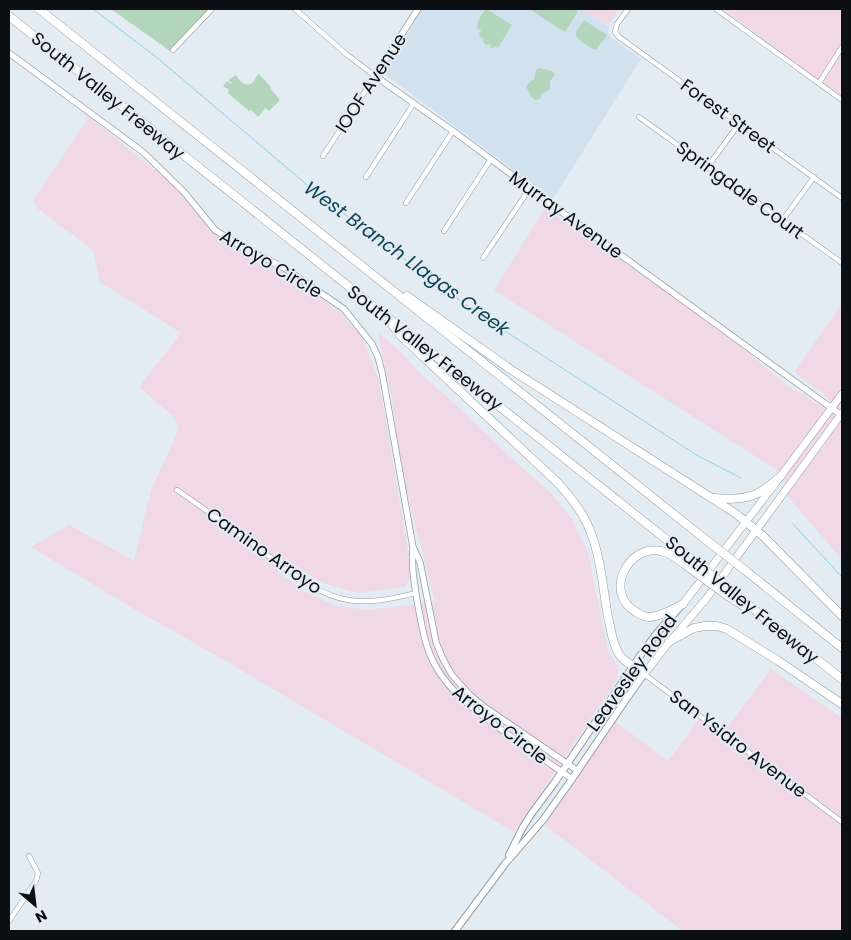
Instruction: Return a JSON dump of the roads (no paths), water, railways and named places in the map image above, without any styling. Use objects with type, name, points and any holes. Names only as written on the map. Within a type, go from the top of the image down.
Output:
[{"type":"highway","name":"South Valley Freeway","points":[[38,9],[842,648]]},
{"type":"highway","name":"South Valley Freeway","points":[[9,16],[386,316],[694,566],[842,679]]},
{"type":"highway","points":[[323,235],[496,360],[746,521],[842,616]]},
{"type":"highway","points":[[386,316],[400,335],[551,477],[575,504],[587,524],[594,542],[611,632],[616,647],[623,659],[633,666]]},
{"type":"highway","points":[[711,497],[725,499],[743,498],[758,494],[781,476]]},
{"type":"highway","points":[[683,604],[664,614],[650,617],[641,616],[631,610],[625,602],[621,594],[620,583],[628,565],[638,555],[649,551],[667,553],[694,566]]},
{"type":"highway","points":[[670,641],[694,628],[717,626],[727,629],[842,704]]},
{"type":"main road","name":"Leavesley Road","points":[[505,864],[524,827],[650,642],[683,604],[842,394]]},
{"type":"main road","name":"Leavesley Road","points":[[455,931],[505,864],[543,820],[624,701],[670,641],[706,599],[842,414]]},
{"type":"main road","name":"San Ysidro Avenue","points":[[633,666],[644,674]]},
{"type":"street","points":[[173,50],[212,9]]},
{"type":"street","name":"Murray Avenue","points":[[294,9],[359,65],[453,131],[583,228],[842,414]]},
{"type":"street","name":"IOOF Avenue","points":[[323,156],[418,9]]},
{"type":"street","name":"Forest Street","points":[[628,9],[617,24],[615,32],[619,37],[842,198]]},
{"type":"street","points":[[716,9],[842,100]]},
{"type":"street","points":[[819,84],[842,47]]},
{"type":"street","name":"Arroyo Circle","points":[[9,53],[143,152],[184,192],[216,230],[243,248],[286,269],[344,309],[372,344],[382,372],[413,547],[412,560],[423,634],[432,660],[446,681],[466,702],[572,780]]},
{"type":"street","points":[[366,177],[414,103]]},
{"type":"street","name":"Springdale Court","points":[[639,117],[842,263]]},
{"type":"street","points":[[708,166],[739,124]]},
{"type":"street","points":[[406,203],[453,131]]},
{"type":"street","points":[[444,231],[491,159]]},
{"type":"street","points":[[782,221],[814,177]]},
{"type":"street","points":[[483,258],[530,188]]},
{"type":"street","name":"Camino Arroyo","points":[[177,490],[301,580],[335,598],[351,601],[378,601],[416,593]]},
{"type":"street","name":"Arroyo Circle","points":[[413,547],[420,562],[436,642],[452,675],[483,706],[578,770]]},
{"type":"street","name":"San Ysidro Avenue","points":[[644,674],[842,822]]},
{"type":"street","points":[[9,921],[36,882],[38,873],[29,856]]},
{"type":"waterway","name":"West Branch Llagas Creek","points":[[93,9],[155,56],[319,195],[474,311],[698,456],[741,478]]},
{"type":"waterway","name":"West Branch Llagas Creek","points":[[792,523],[842,577]]}]
